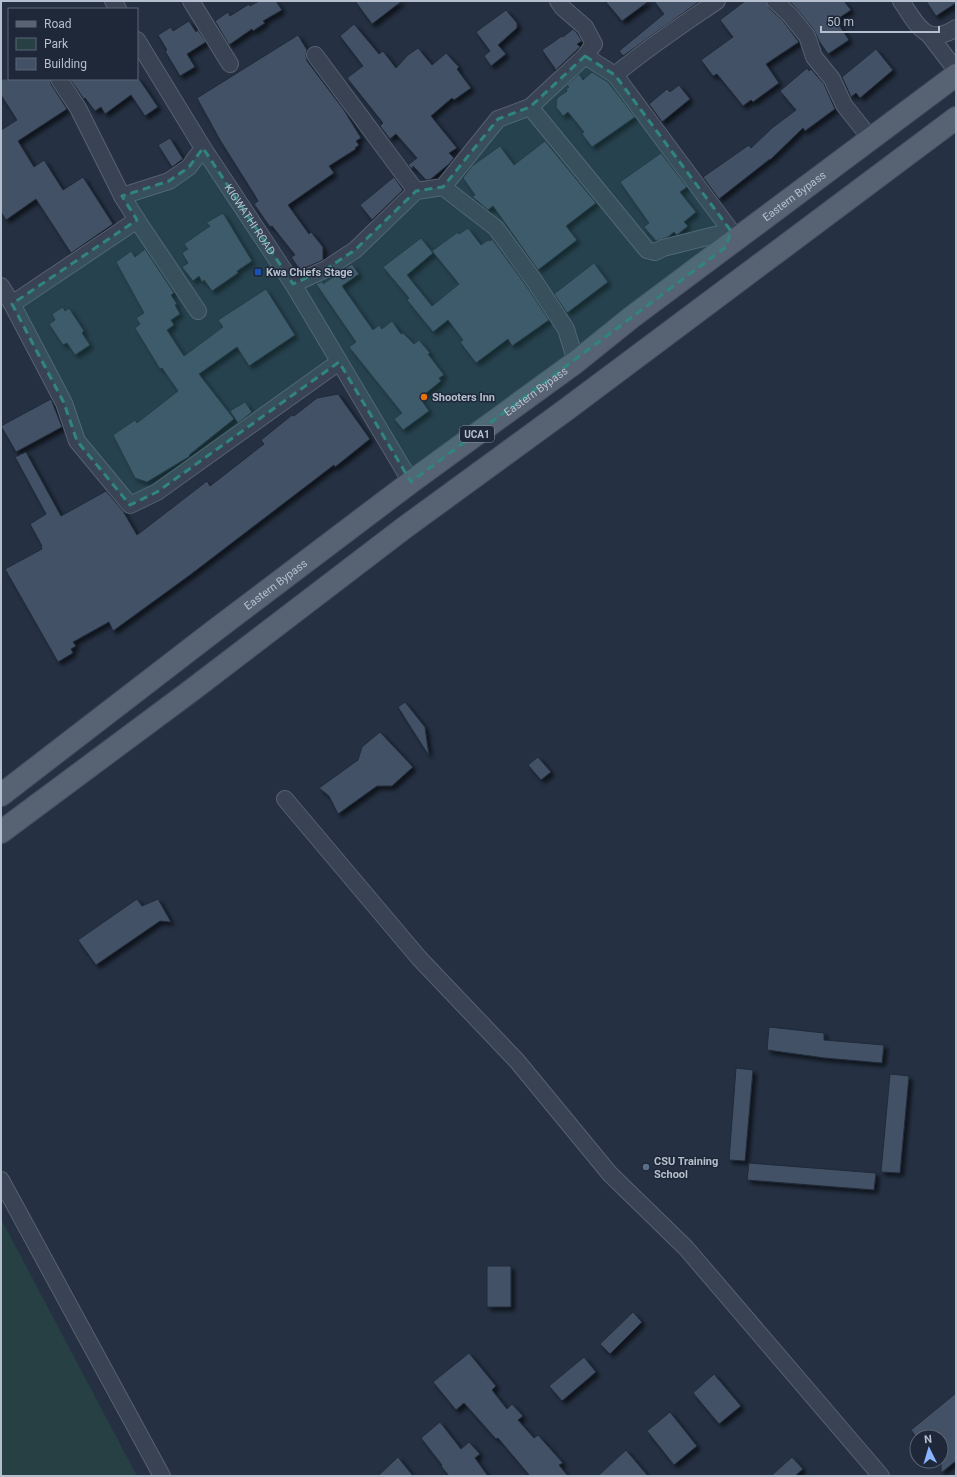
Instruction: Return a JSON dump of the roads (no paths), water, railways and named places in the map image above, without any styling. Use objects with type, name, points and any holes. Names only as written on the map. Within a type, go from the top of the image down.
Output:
[{"type":"main road","name":"Eastern Bypass","points":[[1,795],[411,482],[576,362],[729,239],[871,139],[956,75]]},
{"type":"main road","points":[[1,832],[192,690],[404,528],[574,405],[956,118]]},
{"type":"street","points":[[191,1],[230,64]]},
{"type":"street","points":[[292,284],[326,269],[355,250],[416,191],[443,187],[498,119],[530,107],[585,56],[594,44],[585,27],[563,8],[558,1]]},
{"type":"street","points":[[775,1],[790,15],[807,36],[814,57],[832,79],[844,105],[871,139]]},
{"type":"street","points":[[900,1],[921,30],[930,36],[956,70]]},
{"type":"street","points":[[615,76],[632,60],[709,3]]},
{"type":"street","points":[[930,36],[939,36],[949,33],[956,28]]},
{"type":"street","name":"KIGWATHI ROAD","points":[[138,42],[204,148],[292,284],[411,482]]},
{"type":"street","points":[[316,55],[416,191]]},
{"type":"street","points":[[530,107],[647,250],[655,252],[663,248],[729,239],[615,76],[585,56]]},
{"type":"street","points":[[60,80],[78,108],[122,196],[198,311]]},
{"type":"street","points":[[122,196],[169,181],[189,167],[204,148]]},
{"type":"street","points":[[443,187],[496,228],[533,279],[566,329],[576,362]]},
{"type":"street","points":[[12,304],[137,220]]},
{"type":"street","points":[[1,286],[64,403],[77,441],[130,505],[157,492],[339,362]]},
{"type":"street","points":[[285,799],[419,958],[517,1061],[610,1174],[686,1248],[881,1476]]},
{"type":"street","points":[[1,1180],[162,1476]]},
{"type":"place","name":"Kwa Chiefs Stage","points":[[258,272]]},
{"type":"place","name":"Shooters Inn","points":[[424,397]]},
{"type":"place","name":"CSU Training School","points":[[646,1167]]}]
